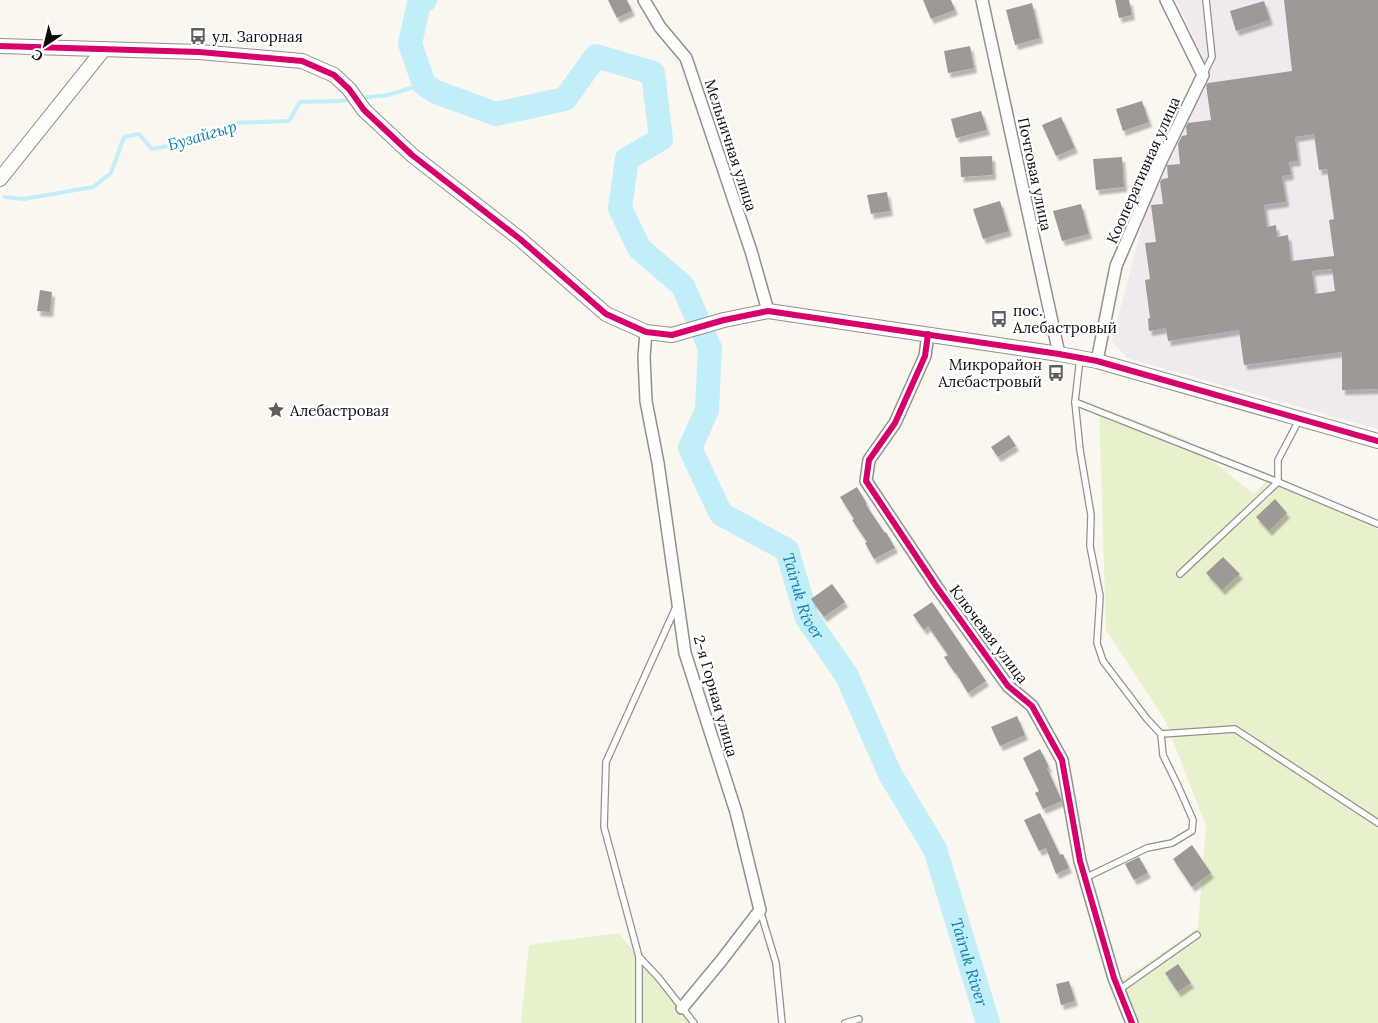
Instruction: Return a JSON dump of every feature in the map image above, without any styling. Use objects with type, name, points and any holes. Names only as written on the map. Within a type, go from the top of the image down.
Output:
[{"type":"street","name":"Мельничная улица","points":[[644,0],[660,27],[686,58],[764,290],[768,311]]},
{"type":"street","name":"Почтовая улица","points":[[982,0],[1059,354]]},
{"type":"street","points":[[1166,0],[1203,75]]},
{"type":"street","points":[[0,46],[199,52],[302,61],[334,75],[349,89],[364,110],[412,155],[520,239],[606,314],[646,332],[672,335],[724,320],[768,311],[928,334],[1096,361],[1378,441]]},
{"type":"street","points":[[0,179],[104,49]]},
{"type":"street","name":"Кооперативная улица","points":[[1096,361],[1116,266],[1161,161],[1203,75]]},
{"type":"street","name":"2-я Горная улица","points":[[646,332],[644,358],[646,401],[658,463],[685,654],[736,812],[760,910]]},
{"type":"street","name":"Ключевая улица","points":[[928,334],[925,356],[895,423],[869,460],[866,481],[936,586],[1008,686],[1032,706],[1062,760],[1080,861],[1114,978],[1132,1023]]},
{"type":"street","points":[[682,1008],[760,910]]},
{"type":"lane","points":[[1203,75],[1212,57],[1206,0]]},
{"type":"lane","points":[[1080,358],[1075,402],[1080,450],[1091,515],[1090,546],[1100,596],[1098,643],[1103,661],[1147,719],[1161,734],[1163,755],[1193,820],[1192,831],[1172,843],[1147,848],[1085,878]]},
{"type":"lane","points":[[1075,402],[1278,482],[1378,524]]},
{"type":"lane","points":[[1180,574],[1278,482],[1278,460],[1300,419]]},
{"type":"lane","points":[[639,1023],[639,957],[604,827],[606,762],[678,602]]},
{"type":"lane","points":[[1161,734],[1235,729],[1378,823]]},
{"type":"lane","points":[[760,910],[776,963],[782,1023]]},
{"type":"lane","points":[[1119,990],[1197,935]]},
{"type":"lane","points":[[639,957],[694,1023]]},
{"type":"lane","points":[[845,1023],[859,1019]]},
{"type":"shaded area","points":[[1176,0],[1378,0],[1378,429],[1127,358],[1112,341],[1149,199],[1179,128],[1210,74]]},
{"type":"green space","points":[[1099,407],[1185,439],[1254,494],[1270,478],[1378,529],[1378,1023],[1137,1023],[1121,981],[1198,928],[1206,826],[1165,720],[1106,630]]},
{"type":"green space","points":[[618,933],[695,1023],[521,1023],[529,945]]},
{"type":"building","points":[[608,0],[627,0],[632,11],[617,18]]},
{"type":"building","points":[[923,0],[951,0],[955,10],[931,19]]},
{"type":"building","points":[[1115,0],[1129,0],[1132,15],[1119,18]]},
{"type":"building","points":[[1284,0],[1378,0],[1378,389],[1342,390],[1342,352],[1244,365],[1239,330],[1168,341],[1166,328],[1149,331],[1148,319],[1150,318],[1145,280],[1150,279],[1145,243],[1156,242],[1151,205],[1163,204],[1160,182],[1162,179],[1168,178],[1167,165],[1180,164],[1178,144],[1182,136],[1187,135],[1186,127],[1188,123],[1211,120],[1206,85],[1208,83],[1292,71]],"holes":[[[1314,134],[1319,170],[1327,169],[1334,219],[1329,220],[1334,256],[1291,261],[1288,235],[1277,237],[1276,225],[1267,227],[1264,205],[1286,202],[1282,176],[1291,175],[1289,162],[1298,161],[1295,137]],[[1332,269],[1335,291],[1315,294],[1312,271]]]},
{"type":"building","points":[[1264,1],[1270,20],[1236,31],[1230,11]]},
{"type":"building","points":[[1032,3],[1040,38],[1015,45],[1006,10]]},
{"type":"building","points":[[970,46],[974,68],[948,73],[944,51]]},
{"type":"building","points":[[1142,101],[1149,122],[1123,131],[1116,109]]},
{"type":"building","points":[[981,111],[987,130],[956,138],[951,119]]},
{"type":"building","points":[[1061,117],[1075,148],[1056,156],[1042,125]]},
{"type":"building","points":[[992,156],[993,175],[961,177],[960,157]]},
{"type":"building","points":[[1122,157],[1124,187],[1096,190],[1093,159]]},
{"type":"building","points":[[887,192],[890,211],[871,214],[867,195]]},
{"type":"building","points":[[1000,201],[1009,231],[983,239],[973,209]]},
{"type":"building","points":[[1081,204],[1089,234],[1062,241],[1053,211]]},
{"type":"building","points":[[40,290],[52,292],[50,312],[37,311]]},
{"type":"building","points":[[1009,435],[1016,446],[998,457],[991,447]]},
{"type":"building","points":[[857,487],[866,505],[895,548],[874,559],[865,543],[867,542],[852,520],[854,519],[840,497]]},
{"type":"building","points":[[1275,499],[1287,513],[1269,531],[1256,517]]},
{"type":"building","points":[[1223,557],[1240,574],[1222,590],[1206,573]]},
{"type":"building","points":[[832,584],[845,602],[824,617],[811,599]]},
{"type":"building","points":[[932,602],[986,681],[968,693],[944,657],[948,655],[928,626],[924,630],[913,615]]},
{"type":"building","points":[[1017,716],[1025,735],[1000,746],[991,727]]},
{"type":"building","points":[[1040,749],[1062,801],[1043,809],[1035,793],[1039,791],[1023,758]]},
{"type":"building","points":[[1040,813],[1060,855],[1063,854],[1069,868],[1056,874],[1046,848],[1039,851],[1024,820]]},
{"type":"building","points":[[1192,845],[1211,873],[1192,887],[1173,859]]},
{"type":"building","points":[[1139,857],[1148,873],[1134,880],[1125,864]]},
{"type":"building","points":[[1178,964],[1191,983],[1178,992],[1165,973]]},
{"type":"building","points":[[1069,981],[1075,1001],[1061,1005],[1056,984]]},
{"type":"waterway","name":"Tairuk River","points":[[425,0],[419,3],[410,44],[424,84],[436,92],[496,114],[565,99],[596,56],[653,73],[661,139],[627,159],[620,208],[639,248],[683,286],[710,348],[707,410],[690,448],[721,514],[787,550],[807,618],[847,676],[890,774],[935,849],[988,1023]]},
{"type":"waterway","name":"Бузайгыр","points":[[360,98],[388,95],[424,84]]},
{"type":"waterway","name":"Бузайгыр","points":[[5,197],[24,199],[93,187],[111,173],[124,137],[139,134],[152,149],[195,141],[231,123],[289,121],[300,102],[353,99]]},
{"type":"cycle path","points":[[0,46],[199,52],[302,61],[334,75],[349,89],[364,110],[412,155],[520,239],[606,314],[646,332],[672,335],[724,320],[768,311],[1059,354],[1097,361],[1378,441]]},
{"type":"cycle path","points":[[928,334],[925,356],[895,423],[869,460],[866,481],[936,586],[1008,686],[1032,706],[1062,760],[1080,861],[1114,978],[1132,1023]]},
{"type":"place","name":"ул. Загорная","points":[[198,36]]},
{"type":"place","name":"пос. Алебастровый","points":[[999,319]]},
{"type":"place","name":"Микрорайон Алебастровый","points":[[1056,373]]},
{"type":"place","name":"Алебастровая","points":[[276,410]]}]
